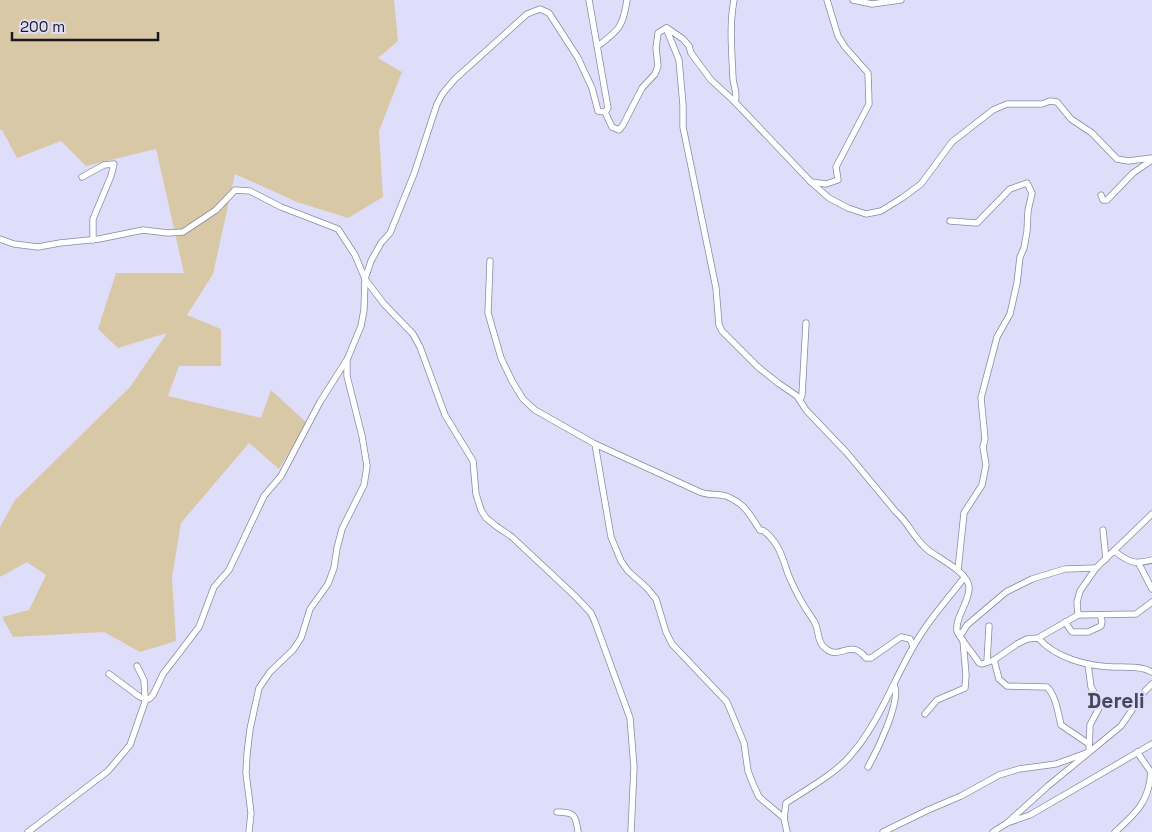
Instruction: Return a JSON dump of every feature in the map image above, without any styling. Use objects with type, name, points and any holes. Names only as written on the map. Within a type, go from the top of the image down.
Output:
[{"type":"street","points":[[589,0],[608,108],[605,112]]},
{"type":"street","points":[[598,46],[616,33],[622,24],[627,0]]},
{"type":"street","points":[[734,0],[731,30],[735,102]]},
{"type":"street","points":[[811,182],[826,184],[838,180],[836,166],[869,104],[868,73],[838,36],[827,0]]},
{"type":"street","points":[[853,0],[872,4],[901,0]]},
{"type":"street","points":[[109,674],[140,697],[149,699],[153,695],[163,674],[199,627],[214,587],[229,570],[264,496],[281,476],[320,402],[347,360],[361,326],[364,310],[365,280],[375,253],[393,227],[414,174],[437,104],[443,93],[455,79],[526,14],[540,9],[550,13],[592,88],[598,111],[605,112]]},
{"type":"street","points":[[605,112],[612,127],[619,130],[642,88],[656,74],[658,66],[656,48],[658,33],[666,28]]},
{"type":"street","points":[[666,28],[683,38],[689,46],[691,53],[711,80],[735,102],[811,182],[829,198],[848,208],[866,214],[881,211],[921,184],[952,142],[993,110],[1007,104],[1057,102],[1071,119],[1092,133],[1118,159],[1128,161],[1152,159]]},
{"type":"street","points":[[666,28],[679,60],[683,127],[716,288],[719,325],[726,336],[758,367],[800,400],[806,410],[905,520],[923,545],[958,570],[968,582],[969,587],[958,622],[957,632],[979,662],[982,664],[990,661],[1017,644],[1028,639],[1038,638],[1078,615],[1136,614],[1152,602]]},
{"type":"street","points":[[1101,194],[1103,200],[1107,200],[1133,173],[1152,159]]},
{"type":"street","points":[[82,177],[104,166],[114,164],[93,219],[93,240]]},
{"type":"street","points":[[950,221],[977,223],[1010,190],[1027,183],[1032,193],[1024,248],[1020,257],[1017,283],[1010,314],[997,337],[981,398],[985,439],[982,447],[986,465],[982,485],[964,513],[958,570]]},
{"type":"street","points":[[0,239],[14,244],[38,247],[93,240],[143,230],[168,233],[183,232],[216,210],[235,190],[243,189],[281,207],[338,229],[355,255],[365,280],[384,304],[413,334],[420,347],[445,415],[472,461],[476,494],[481,510],[486,518],[512,537],[575,596],[590,613],[595,622],[630,718],[634,767],[631,832]]},
{"type":"street","points":[[490,261],[488,314],[501,358],[523,399],[535,410],[595,444],[708,496],[719,494],[726,496],[744,507],[752,514],[758,528],[764,531],[777,546],[798,594],[816,624],[823,647],[838,653],[854,648],[861,651],[866,658],[871,658],[901,637],[910,639],[913,646]]},
{"type":"street","points":[[800,400],[802,395],[806,323]]},
{"type":"street","points":[[249,832],[251,813],[246,773],[246,754],[259,688],[270,672],[293,650],[300,638],[310,609],[328,584],[334,568],[342,529],[364,485],[367,466],[362,436],[347,376],[347,360]]},
{"type":"street","points":[[595,444],[611,538],[621,561],[628,571],[656,599],[666,632],[672,644],[728,702],[744,743],[748,771],[753,784],[760,797],[784,818]]},
{"type":"street","points":[[1078,615],[1077,602],[1080,591],[1096,568],[1137,526],[1152,514]]},
{"type":"street","points":[[1103,530],[1106,559]]},
{"type":"street","points":[[1114,551],[1127,560],[1139,564],[1152,560]]},
{"type":"street","points":[[1139,564],[1152,589]]},
{"type":"street","points":[[925,714],[937,700],[965,688],[966,675],[961,638],[967,625],[1006,592],[1032,580],[1065,569],[1096,568]]},
{"type":"street","points":[[787,832],[784,818],[786,803],[850,757],[864,739],[913,646],[964,578]]},
{"type":"street","points":[[1065,622],[1072,632],[1088,632],[1101,626],[1100,615]]},
{"type":"street","points":[[989,626],[990,661],[998,679],[1007,686],[1047,687],[1051,690],[1054,698],[1061,725],[1089,744]]},
{"type":"street","points":[[1038,638],[1053,652],[1088,664],[1137,668],[1152,672]]},
{"type":"street","points":[[1088,664],[1091,687],[1098,699],[1099,708],[1090,725],[1089,752]]},
{"type":"street","points":[[28,832],[108,771],[130,744],[146,699],[144,680],[137,666]]},
{"type":"street","points":[[1007,824],[1048,786],[1121,726],[1152,684]]},
{"type":"street","points":[[868,767],[883,740],[894,706],[896,689],[894,685]]},
{"type":"street","points":[[993,832],[1030,815],[1152,744]]},
{"type":"street","points":[[883,832],[961,796],[999,775],[1019,769],[1056,764],[1089,752]]},
{"type":"street","points":[[1115,832],[1134,815],[1144,802],[1148,790],[1151,772],[1137,752]]},
{"type":"street","points":[[557,812],[570,813],[574,816],[578,832]]},
{"type":"shaded area","points":[[0,0],[394,0],[398,41],[378,58],[402,72],[379,131],[383,197],[348,218],[297,202],[235,174],[213,274],[187,315],[221,329],[221,366],[179,366],[168,396],[261,418],[271,390],[307,423],[279,469],[249,443],[181,523],[172,578],[176,641],[140,652],[104,632],[13,637],[2,617],[29,610],[46,575],[27,562],[0,577],[0,527],[15,500],[130,387],[167,333],[118,348],[98,329],[116,273],[184,273],[156,149],[86,166],[61,141],[17,158],[2,130],[0,130]]},
{"type":"district","name":"Dereli","points":[[1116,700]]}]
